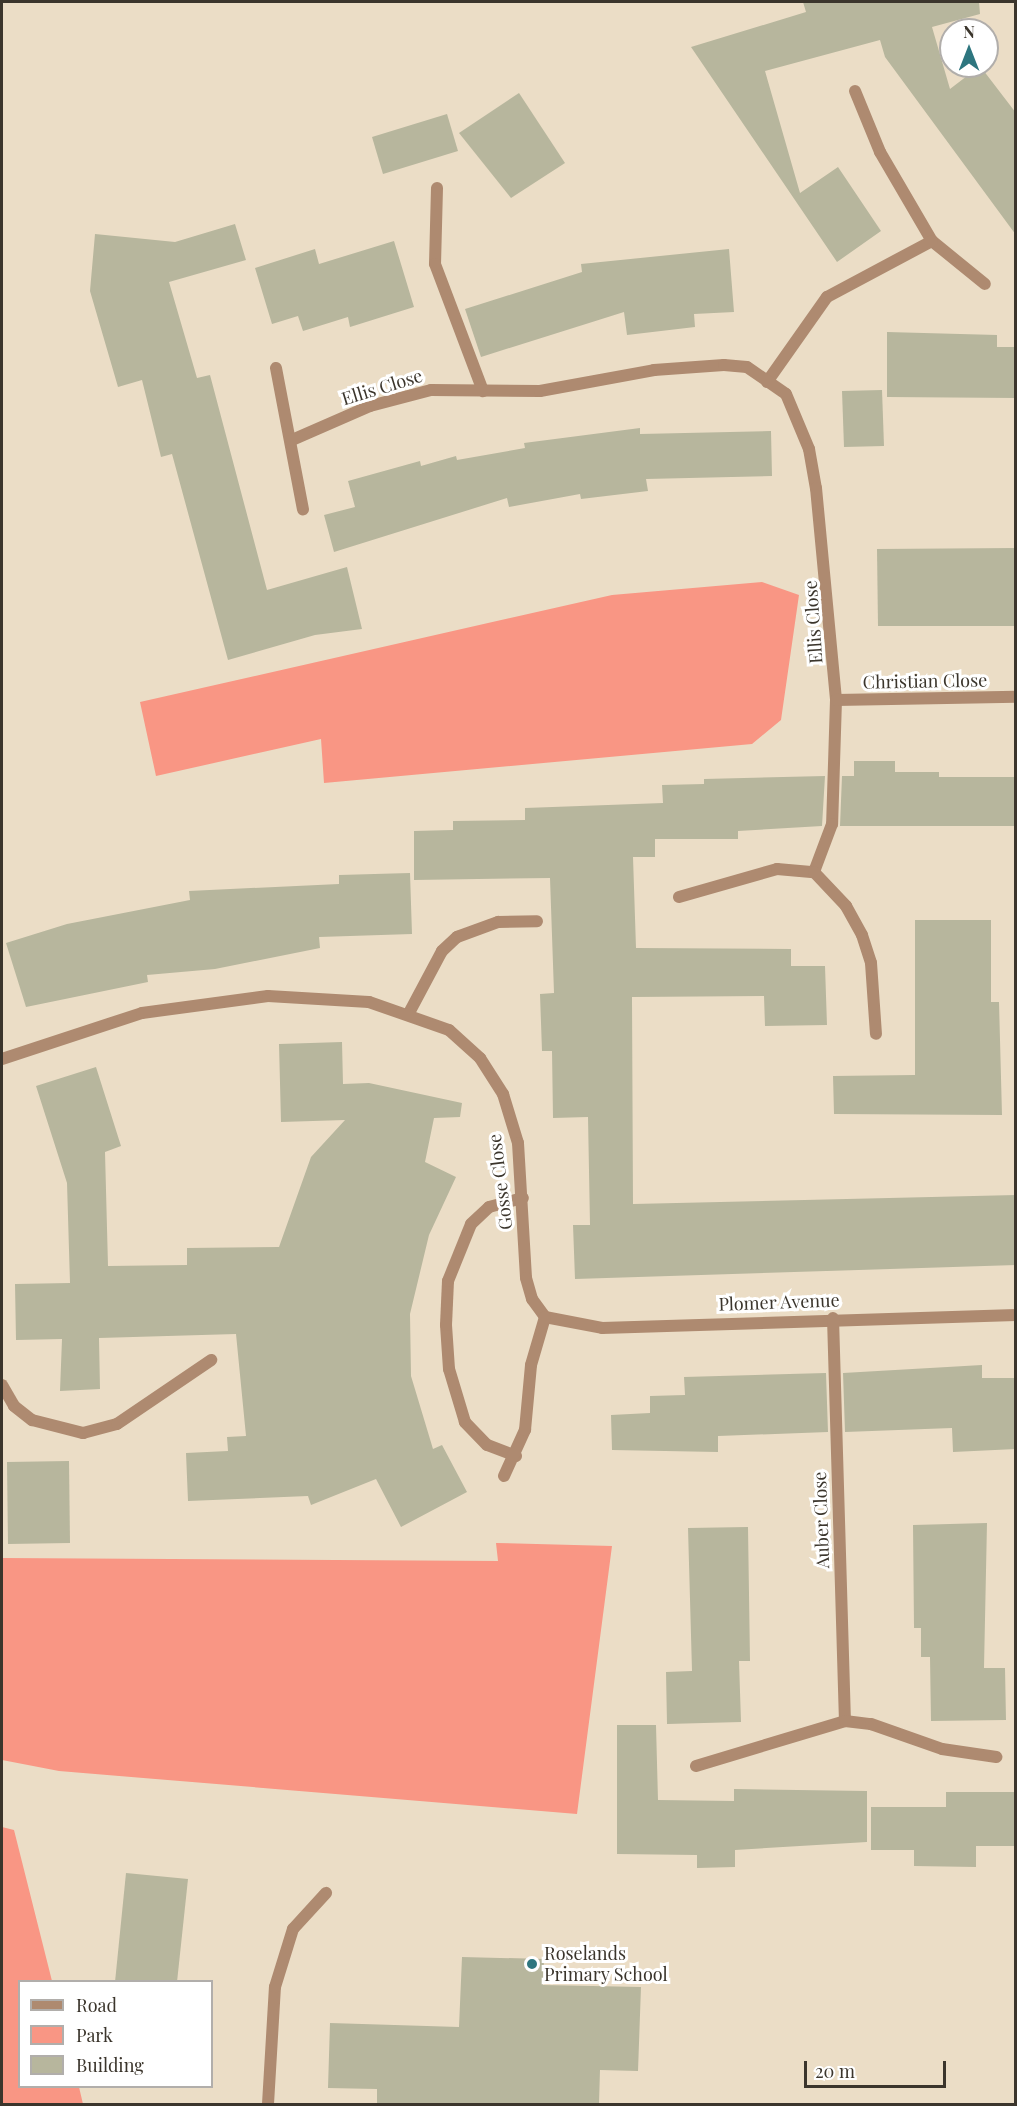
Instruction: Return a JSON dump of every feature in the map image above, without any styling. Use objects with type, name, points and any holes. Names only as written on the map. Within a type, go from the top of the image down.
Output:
[{"type":"street","points":[[855,91],[880,152],[932,241],[985,284]]},
{"type":"street","points":[[437,188],[435,264],[483,391]]},
{"type":"street","points":[[767,382],[827,297],[932,241]]},
{"type":"street","name":"Ellis Close","points":[[292,440],[403,396],[431,390],[540,391],[654,370],[724,365],[747,367],[786,394],[809,449],[824,536],[836,700],[832,824],[814,872]]},
{"type":"street","points":[[276,369],[292,440],[303,509]]},
{"type":"street","name":"Christian Close","points":[[836,700],[1016,697]]},
{"type":"street","points":[[679,897],[777,869],[814,872],[846,906],[862,935],[871,963],[876,1034]]},
{"type":"street","points":[[409,1013],[442,951],[457,936],[498,922],[537,921]]},
{"type":"street","name":"Gosse Close","points":[[2,1059],[75,1032],[199,1002],[324,996],[409,1013],[449,1030],[480,1058],[503,1094],[518,1143],[526,1278],[532,1299],[545,1317]]},
{"type":"street","points":[[516,1456],[487,1444],[465,1422],[449,1369],[446,1325],[448,1281],[471,1224],[489,1207],[523,1198]]},
{"type":"street","name":"Plomer Avenue","points":[[545,1317],[602,1328],[833,1318],[1016,1315]]},
{"type":"street","points":[[504,1476],[516,1456],[525,1430],[534,1343],[545,1317]]},
{"type":"street","name":"Auber Close","points":[[833,1318],[845,1721]]},
{"type":"street","points":[[2,1385],[14,1406],[32,1420],[83,1433],[117,1424],[210,1360]]},
{"type":"street","points":[[696,1766],[845,1721],[871,1724],[942,1749],[996,1757]]},
{"type":"street","points":[[268,2104],[275,1987],[293,1929],[326,1893]]},
{"type":"green space","points":[[762,582],[799,595],[781,720],[752,744],[324,783],[321,739],[156,776],[140,702],[612,595]]},
{"type":"green space","points":[[496,1543],[612,1546],[577,1814],[59,1771],[2,1760],[2,1558],[498,1561]]},
{"type":"green space","points":[[2,1827],[14,1830],[52,1980],[18,1980],[18,2088],[79,2088],[83,2104],[2,2104]]},
{"type":"building","points":[[803,2],[979,2],[980,14],[965,18],[939,18],[939,25],[932,27],[939,51],[939,78],[947,78],[950,89],[964,78],[989,78],[1016,113],[1016,235],[885,57],[880,40],[765,71],[800,193],[838,167],[881,231],[837,262],[691,47],[806,12]]},
{"type":"building","points":[[519,93],[565,163],[511,198],[459,133]]},
{"type":"building","points":[[447,114],[458,151],[383,174],[372,137]]},
{"type":"building","points":[[235,224],[246,260],[169,282],[197,378],[210,375],[267,590],[347,567],[362,629],[315,635],[228,660],[172,454],[161,457],[142,380],[118,387],[90,291],[95,234],[175,242]]},
{"type":"building","points":[[394,241],[414,307],[350,327],[348,317],[303,331],[298,316],[272,324],[255,268],[315,249],[319,264]]},
{"type":"building","points":[[729,249],[734,312],[694,314],[695,327],[627,335],[624,312],[481,357],[465,309],[582,272],[581,264]]},
{"type":"building","points":[[887,332],[997,335],[997,347],[1016,347],[1016,398],[887,397]]},
{"type":"building","points":[[882,390],[884,446],[844,447],[842,391]]},
{"type":"building","points":[[640,428],[640,434],[771,431],[772,476],[646,479],[648,491],[581,499],[580,494],[509,507],[507,498],[334,552],[324,515],[355,507],[348,481],[420,461],[421,466],[456,456],[457,460],[525,448],[524,443]]},
{"type":"building","points":[[1016,548],[1016,626],[878,626],[877,549]]},
{"type":"building","points":[[854,761],[895,761],[895,772],[939,772],[939,777],[1016,777],[1016,826],[840,826],[842,776],[854,776]]},
{"type":"building","points":[[825,776],[822,826],[738,831],[738,839],[655,839],[655,857],[633,857],[636,948],[791,949],[791,966],[825,966],[827,1025],[765,1026],[764,996],[632,997],[633,1204],[1016,1195],[1016,1265],[575,1279],[573,1225],[590,1225],[588,1117],[553,1118],[552,1051],[542,1051],[540,994],[554,993],[550,878],[414,880],[414,831],[453,830],[453,821],[525,820],[525,808],[663,803],[662,785],[704,784],[704,779]]},
{"type":"building","points":[[410,873],[412,934],[319,937],[320,948],[215,969],[147,975],[148,982],[26,1007],[6,943],[67,924],[190,900],[189,891],[339,884],[339,875]]},
{"type":"building","points":[[915,920],[991,920],[991,1002],[999,1002],[1002,1115],[834,1114],[833,1076],[915,1075]]},
{"type":"building","points":[[342,1042],[343,1084],[369,1083],[462,1103],[460,1117],[434,1118],[425,1162],[456,1177],[429,1235],[410,1314],[411,1376],[433,1449],[442,1445],[467,1492],[401,1527],[376,1479],[311,1505],[308,1496],[188,1501],[186,1453],[228,1451],[227,1437],[246,1436],[236,1334],[99,1338],[100,1389],[60,1391],[62,1339],[16,1340],[15,1284],[70,1283],[67,1183],[36,1086],[96,1067],[121,1146],[105,1152],[108,1266],[187,1265],[187,1248],[279,1247],[311,1157],[345,1120],[281,1122],[279,1044]]},
{"type":"building","points":[[982,1365],[982,1378],[1016,1378],[1016,1449],[953,1452],[952,1428],[845,1432],[843,1373]]},
{"type":"building","points":[[826,1373],[828,1432],[718,1436],[718,1452],[612,1450],[611,1415],[650,1413],[650,1396],[685,1395],[684,1377]]},
{"type":"building","points":[[69,1461],[70,1543],[8,1544],[7,1462]]},
{"type":"building","points":[[987,1523],[984,1668],[1005,1668],[1006,1720],[931,1721],[930,1657],[921,1657],[921,1628],[914,1628],[913,1525]]},
{"type":"building","points":[[748,1527],[750,1661],[739,1661],[741,1722],[667,1724],[666,1672],[692,1671],[688,1528]]},
{"type":"building","points":[[617,1725],[656,1725],[658,1800],[734,1801],[734,1789],[867,1791],[867,1842],[735,1850],[735,1867],[697,1868],[697,1855],[617,1854]]},
{"type":"building","points":[[946,1792],[1016,1792],[1016,1846],[976,1846],[976,1867],[914,1866],[914,1850],[871,1850],[871,1807],[946,1807]]},
{"type":"building","points":[[126,1873],[188,1879],[177,1980],[115,1980]]},
{"type":"building","points":[[462,1957],[544,1959],[543,1985],[641,1987],[638,2071],[600,2070],[599,2104],[377,2104],[377,2089],[328,2088],[330,2023],[459,2027]]},
{"type":"place","name":"Roselands Primary School","points":[[532,1964]]}]
